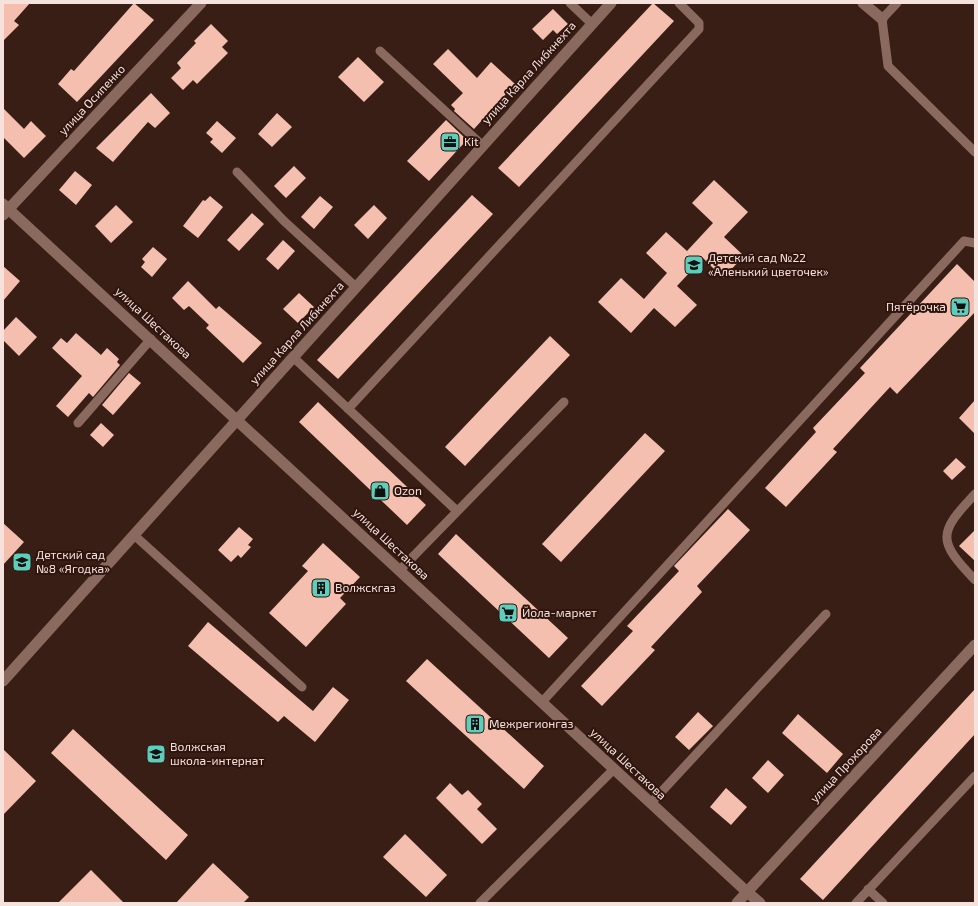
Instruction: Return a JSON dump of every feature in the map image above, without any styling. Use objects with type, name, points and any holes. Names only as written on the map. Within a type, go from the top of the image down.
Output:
[{"type":"street","name":"улица Осипенко","points":[[5,209],[201,3]]},
{"type":"street","name":"улица Карла Либкнехта","points":[[3,681],[238,420],[591,23],[611,3]]},
{"type":"street","points":[[864,3],[882,19]]},
{"type":"street","name":"улица Шестакова","points":[[5,209],[151,339],[760,903]]},
{"type":"street","name":"улица Прохорова","points":[[737,903],[975,646]]},
{"type":"lane","points":[[570,3],[591,23]]},
{"type":"lane","points":[[348,408],[699,29],[699,23],[679,3]]},
{"type":"lane","points":[[897,3],[882,19],[888,66],[975,152]]},
{"type":"lane","points":[[380,51],[482,145]]},
{"type":"lane","points":[[237,172],[284,221],[356,287]]},
{"type":"lane","points":[[542,702],[964,241],[975,243]]},
{"type":"lane","points":[[78,423],[151,339]]},
{"type":"lane","points":[[293,357],[458,511]]},
{"type":"lane","points":[[400,570],[564,402]]},
{"type":"lane","points":[[975,494],[949,526],[947,538],[948,548],[954,558],[975,580]]},
{"type":"lane","points":[[134,534],[302,687]]},
{"type":"lane","points":[[651,803],[826,614]]},
{"type":"lane","points":[[480,903],[614,769]]},
{"type":"lane","points":[[856,903],[975,776]]},
{"type":"lane","points":[[868,889],[883,903]]},
{"type":"building","points":[[3,3],[30,3],[14,21],[19,25],[3,41]]},
{"type":"building","points":[[134,3],[154,20],[77,102],[58,84],[71,69],[74,71]]},
{"type":"building","points":[[653,3],[674,21],[519,187],[498,168]]},
{"type":"building","points":[[553,9],[568,24],[557,34],[553,30],[543,40],[532,29]]},
{"type":"building","points":[[211,24],[228,41],[222,47],[228,53],[197,84],[193,80],[183,90],[171,78],[181,68],[177,63],[196,43],[194,41]]},
{"type":"building","points":[[448,49],[477,78],[491,62],[515,84],[474,129],[454,111],[455,109],[451,105],[463,93],[433,64]]},
{"type":"building","points":[[358,57],[384,82],[364,102],[338,77]]},
{"type":"building","points":[[151,93],[170,113],[155,128],[148,122],[113,162],[96,148]]},
{"type":"building","points":[[3,108],[24,129],[31,121],[46,136],[24,158],[3,137]]},
{"type":"building","points":[[277,113],[292,127],[272,147],[258,134]]},
{"type":"building","points":[[446,120],[465,138],[463,140],[465,142],[429,181],[407,161]]},
{"type":"building","points":[[217,121],[236,138],[222,153],[210,142],[213,139],[206,133]]},
{"type":"building","points":[[294,166],[306,178],[286,198],[274,186]]},
{"type":"building","points":[[75,171],[92,185],[76,205],[59,190]]},
{"type":"building","points":[[714,180],[748,212],[724,237],[744,256],[723,278],[703,258],[677,286],[697,305],[675,327],[654,308],[631,333],[598,302],[621,278],[644,299],[667,273],[646,253],[666,232],[687,251],[713,223],[692,203]]},
{"type":"building","points":[[472,195],[493,214],[338,379],[317,360]]},
{"type":"building","points":[[210,196],[223,207],[198,238],[183,226],[203,200],[205,201]]},
{"type":"building","points":[[320,196],[333,207],[314,229],[301,217]]},
{"type":"building","points":[[116,205],[133,222],[111,243],[95,226]]},
{"type":"building","points":[[374,205],[387,218],[368,239],[354,225]]},
{"type":"building","points":[[252,213],[264,224],[239,251],[227,240]]},
{"type":"building","points":[[283,240],[295,251],[278,270],[266,259]]},
{"type":"building","points":[[153,247],[167,259],[152,277],[141,267],[145,262],[142,259]]},
{"type":"building","points":[[957,264],[975,282],[975,312],[897,394],[890,387],[833,449],[837,452],[786,507],[765,488],[816,432],[813,428],[865,373],[860,368]]},
{"type":"building","points":[[3,266],[20,281],[3,301]]},
{"type":"building","points":[[188,281],[216,309],[219,306],[262,343],[243,363],[206,328],[209,325],[189,306],[184,310],[172,298]]},
{"type":"building","points":[[299,293],[314,307],[298,323],[283,309]]},
{"type":"building","points":[[16,317],[37,337],[19,356],[3,340],[3,331]]},
{"type":"building","points":[[76,333],[101,355],[107,348],[119,359],[117,362],[120,365],[93,397],[89,393],[68,417],[56,406],[82,376],[52,348],[61,338],[67,343]]},
{"type":"building","points":[[550,336],[570,355],[465,466],[445,447]]},
{"type":"building","points":[[129,373],[141,383],[113,415],[102,405]]},
{"type":"building","points":[[975,400],[975,434],[959,418]]},
{"type":"building","points":[[318,402],[426,505],[407,525],[299,422]]},
{"type":"building","points":[[101,423],[114,435],[103,447],[90,435]]},
{"type":"building","points":[[645,433],[665,451],[561,562],[542,544]]},
{"type":"building","points":[[956,458],[966,467],[952,480],[943,471]]},
{"type":"building","points":[[728,509],[750,530],[697,586],[702,592],[651,647],[655,650],[602,706],[581,686],[633,631],[627,626],[679,571],[674,566]]},
{"type":"building","points":[[3,523],[24,542],[3,565]]},
{"type":"building","points":[[239,527],[253,539],[248,545],[251,547],[241,558],[238,555],[231,562],[218,550]]},
{"type":"building","points":[[975,530],[975,561],[959,546]]},
{"type":"building","points":[[456,534],[568,638],[549,658],[438,554]]},
{"type":"building","name":"Волжскгаз","points":[[323,543],[360,577],[340,598],[346,604],[306,647],[269,613],[308,571],[302,566]]},
{"type":"building","points":[[208,622],[313,711],[333,687],[349,700],[315,742],[284,716],[278,722],[188,646]]},
{"type":"building","name":"Межрегионгаз","points":[[427,659],[544,766],[524,789],[406,681]]},
{"type":"building","points":[[975,689],[975,734],[823,900],[800,879]]},
{"type":"building","points":[[698,712],[713,726],[689,750],[675,737]]},
{"type":"building","points":[[798,714],[843,754],[827,773],[782,733]]},
{"type":"building","points":[[73,729],[188,835],[166,860],[51,753]]},
{"type":"building","points":[[3,749],[36,781],[3,815]]},
{"type":"building","points":[[768,760],[784,775],[768,793],[752,778]]},
{"type":"building","points":[[450,783],[462,795],[468,790],[482,804],[477,809],[497,829],[482,844],[436,798]]},
{"type":"building","points":[[726,788],[747,807],[731,825],[710,807]]},
{"type":"building","points":[[405,834],[447,875],[426,897],[383,857]]},
{"type":"building","points":[[213,863],[249,897],[243,903],[176,903]]},
{"type":"building","points":[[91,870],[124,903],[58,903]]},
{"type":"place","name":"Kit","points":[[450,142]]},
{"type":"place","name":"Детский сад №22 «Аленький цветочек»","points":[[694,265]]},
{"type":"place","name":"Пятёрочка","points":[[960,307]]},
{"type":"place","name":"Ozon","points":[[380,491]]},
{"type":"place","name":"Детский сад №8 «Ягодка»","points":[[22,562]]},
{"type":"place","name":"Волжскгаз","points":[[321,588]]},
{"type":"place","name":"Йола-маркет","points":[[508,613]]},
{"type":"place","name":"Межрегионгаз","points":[[475,724]]},
{"type":"place","name":"Волжская школа-интернат","points":[[156,754]]}]
